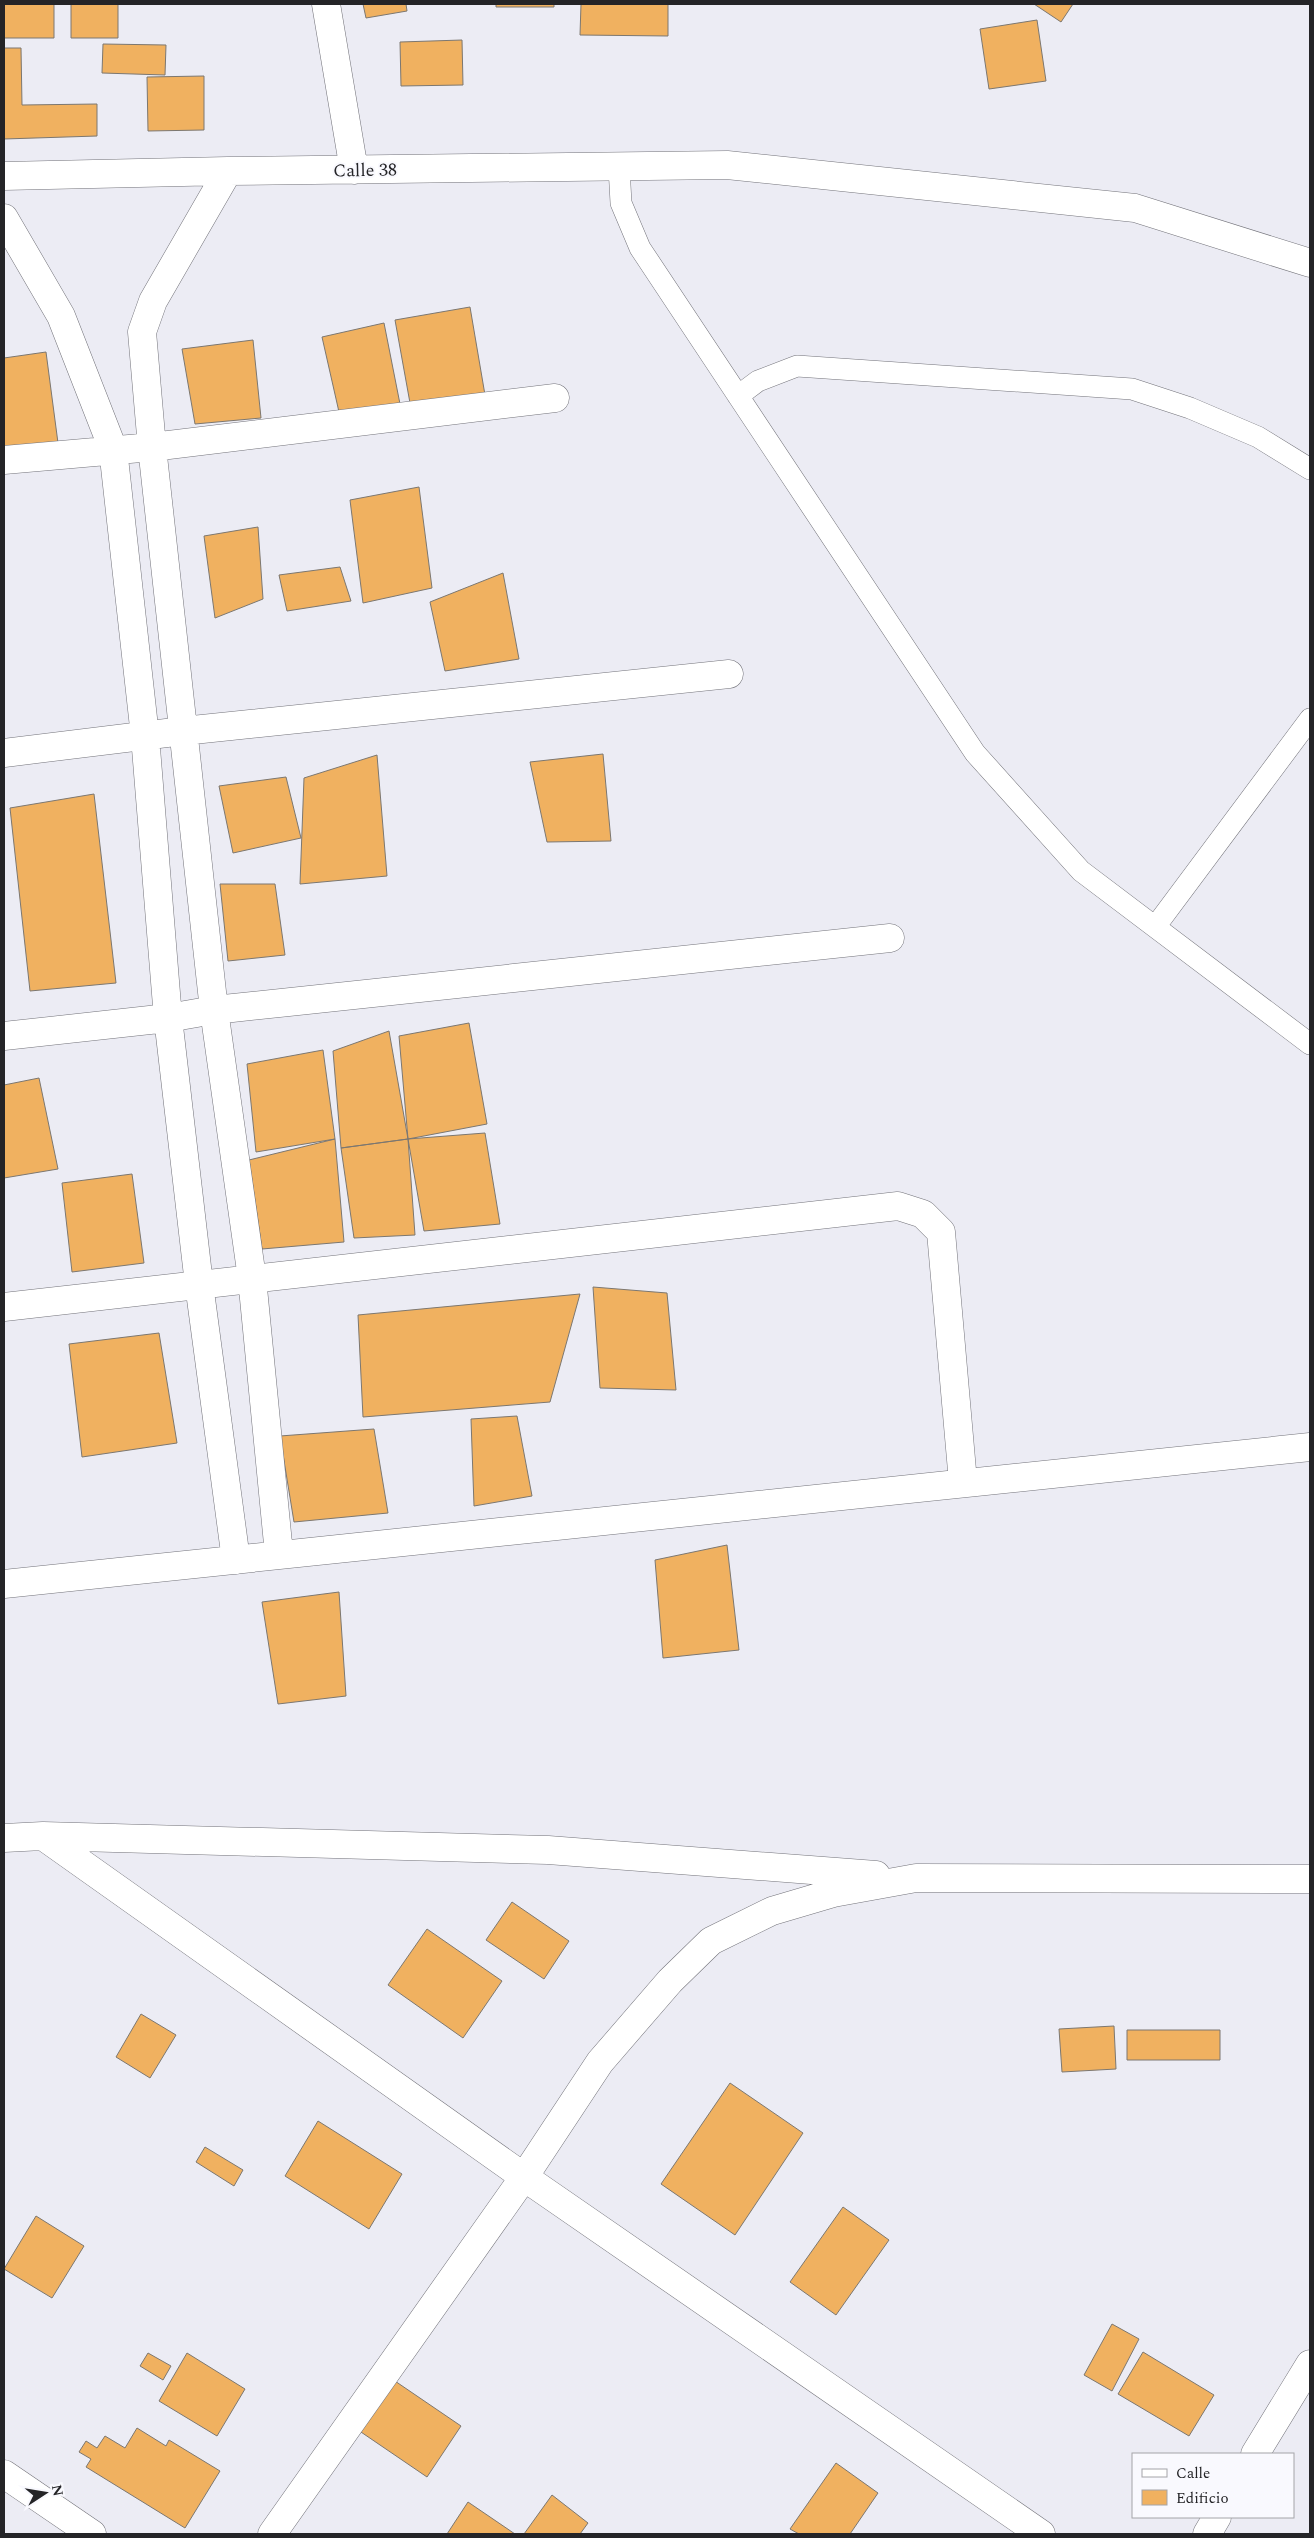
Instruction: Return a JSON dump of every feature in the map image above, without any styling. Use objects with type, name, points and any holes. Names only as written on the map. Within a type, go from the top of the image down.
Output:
[{"type":"street","points":[[326,4],[354,170]]},
{"type":"street","name":"Calle 38","points":[[4,176],[228,171],[727,165],[1135,208],[1310,263]]},
{"type":"street","points":[[228,171],[153,301],[142,332],[152,447],[214,1010],[252,1278],[279,1554]]},
{"type":"street","points":[[4,218],[60,316],[113,449],[146,736],[168,1018],[199,1284],[236,1560]]},
{"type":"street","points":[[4,460],[152,447],[555,398]]},
{"type":"street","points":[[4,753],[183,731],[729,674]]},
{"type":"street","points":[[4,1036],[168,1018],[214,1010],[890,938]]},
{"type":"street","points":[[4,1307],[898,1206],[924,1214],[941,1232],[963,1482]]},
{"type":"street","points":[[4,1584],[1310,1446]]},
{"type":"street","points":[[4,1838],[42,1836],[548,1850],[916,1878],[1310,1879]]},
{"type":"street","points":[[42,1836],[524,2177],[1042,2534]]},
{"type":"street","points":[[272,2534],[524,2177],[600,2062],[670,1981],[711,1941],[772,1911],[833,1892],[916,1878]]},
{"type":"street","points":[[1256,2453],[1310,2364]]},
{"type":"street","points":[[4,2474],[92,2534]]},
{"type":"street","points":[[1207,2534],[1216,2518]]},
{"type":"lane","points":[[619,167],[621,204],[640,248],[975,753],[1081,871],[1310,1044]]},
{"type":"lane","points":[[738,396],[758,381],[797,366],[1132,389],[1190,408],[1258,437],[1310,469]]},
{"type":"lane","points":[[1155,927],[1310,719]]},
{"type":"building","points":[[4,4],[54,4],[54,38],[4,38]]},
{"type":"building","points":[[71,4],[118,4],[118,38],[71,38]]},
{"type":"building","points":[[363,4],[406,4],[407,11],[366,18]]},
{"type":"building","points":[[496,4],[554,4],[554,7],[496,7]]},
{"type":"building","points":[[581,4],[668,4],[668,36],[580,35]]},
{"type":"building","points":[[1034,4],[1073,4],[1061,22]]},
{"type":"building","points":[[1037,20],[1046,81],[989,89],[980,29]]},
{"type":"building","points":[[462,40],[463,85],[401,86],[400,42]]},
{"type":"building","points":[[103,44],[166,45],[165,75],[102,73]]},
{"type":"building","points":[[4,48],[21,48],[22,105],[97,104],[97,136],[4,139]]},
{"type":"building","points":[[204,76],[204,130],[148,131],[147,77]]},
{"type":"building","points":[[470,307],[485,395],[410,403],[395,320]]},
{"type":"building","points":[[384,323],[400,404],[339,412],[322,337]]},
{"type":"building","points":[[253,340],[261,418],[195,424],[182,349]]},
{"type":"building","points":[[46,352],[58,443],[4,450],[4,358]]},
{"type":"building","points":[[419,487],[432,588],[363,603],[350,500]]},
{"type":"building","points":[[258,527],[263,599],[215,618],[204,536]]},
{"type":"building","points":[[340,567],[351,601],[287,611],[279,575]]},
{"type":"building","points":[[503,573],[519,659],[445,671],[430,602]]},
{"type":"building","points":[[603,754],[611,841],[547,842],[530,762]]},
{"type":"building","points":[[377,755],[387,876],[300,884],[304,778]]},
{"type":"building","points":[[286,777],[301,838],[233,853],[219,786]]},
{"type":"building","points":[[94,794],[116,983],[30,991],[10,808]]},
{"type":"building","points":[[220,884],[275,884],[285,955],[228,961]]},
{"type":"building","points":[[469,1023],[487,1124],[408,1139],[399,1036]]},
{"type":"building","points":[[389,1031],[408,1139],[341,1148],[333,1051]]},
{"type":"building","points":[[323,1050],[335,1139],[256,1152],[247,1064]]},
{"type":"building","points":[[39,1078],[58,1169],[4,1178],[4,1085]]},
{"type":"building","points":[[485,1133],[500,1224],[424,1231],[408,1139]]},
{"type":"building","points":[[335,1139],[344,1242],[262,1249],[249,1160]]},
{"type":"building","points":[[408,1139],[415,1235],[354,1238],[341,1148]]},
{"type":"building","points":[[132,1174],[144,1263],[72,1272],[62,1183]]},
{"type":"building","points":[[593,1287],[667,1293],[676,1390],[600,1388]]},
{"type":"building","points":[[580,1294],[550,1402],[363,1417],[358,1315]]},
{"type":"building","points":[[159,1333],[177,1443],[82,1457],[69,1344]]},
{"type":"building","points":[[517,1416],[532,1496],[474,1506],[471,1419]]},
{"type":"building","points":[[374,1429],[388,1513],[294,1522],[280,1436]]},
{"type":"building","points":[[727,1545],[739,1650],[663,1658],[655,1560]]},
{"type":"building","points":[[339,1592],[346,1696],[278,1704],[262,1602]]},
{"type":"building","points":[[512,1902],[569,1941],[544,1979],[486,1940]]},
{"type":"building","points":[[427,1929],[502,1981],[463,2038],[388,1985]]},
{"type":"building","points":[[141,2014],[176,2035],[150,2078],[116,2057]]},
{"type":"building","points":[[1114,2026],[1116,2069],[1062,2072],[1059,2029]]},
{"type":"building","points":[[1127,2030],[1220,2030],[1220,2060],[1127,2060]]},
{"type":"building","points":[[730,2083],[803,2133],[735,2235],[661,2184]]},
{"type":"building","points":[[318,2121],[402,2174],[369,2229],[285,2176]]},
{"type":"building","points":[[205,2147],[243,2170],[234,2186],[196,2162]]},
{"type":"building","points":[[843,2207],[889,2240],[836,2315],[790,2282]]},
{"type":"building","points":[[36,2216],[84,2246],[52,2298],[4,2269]]},
{"type":"building","points":[[1112,2324],[1139,2339],[1112,2391],[1084,2375]]},
{"type":"building","points":[[1143,2352],[1214,2395],[1189,2436],[1118,2394]]},
{"type":"building","points":[[148,2353],[171,2366],[163,2380],[140,2366]]},
{"type":"building","points":[[187,2353],[245,2389],[217,2436],[159,2401]]},
{"type":"building","points":[[392,2379],[461,2426],[427,2477],[358,2430]]},
{"type":"building","points":[[137,2428],[166,2446],[169,2440],[220,2471],[185,2528],[86,2467],[91,2459],[79,2452],[86,2441],[97,2448],[105,2436],[125,2448]]},
{"type":"building","points":[[836,2463],[878,2493],[850,2534],[799,2534],[790,2529]]},
{"type":"building","points":[[552,2495],[588,2523],[580,2534],[524,2534]]},
{"type":"building","points":[[468,2502],[515,2534],[447,2534]]}]
